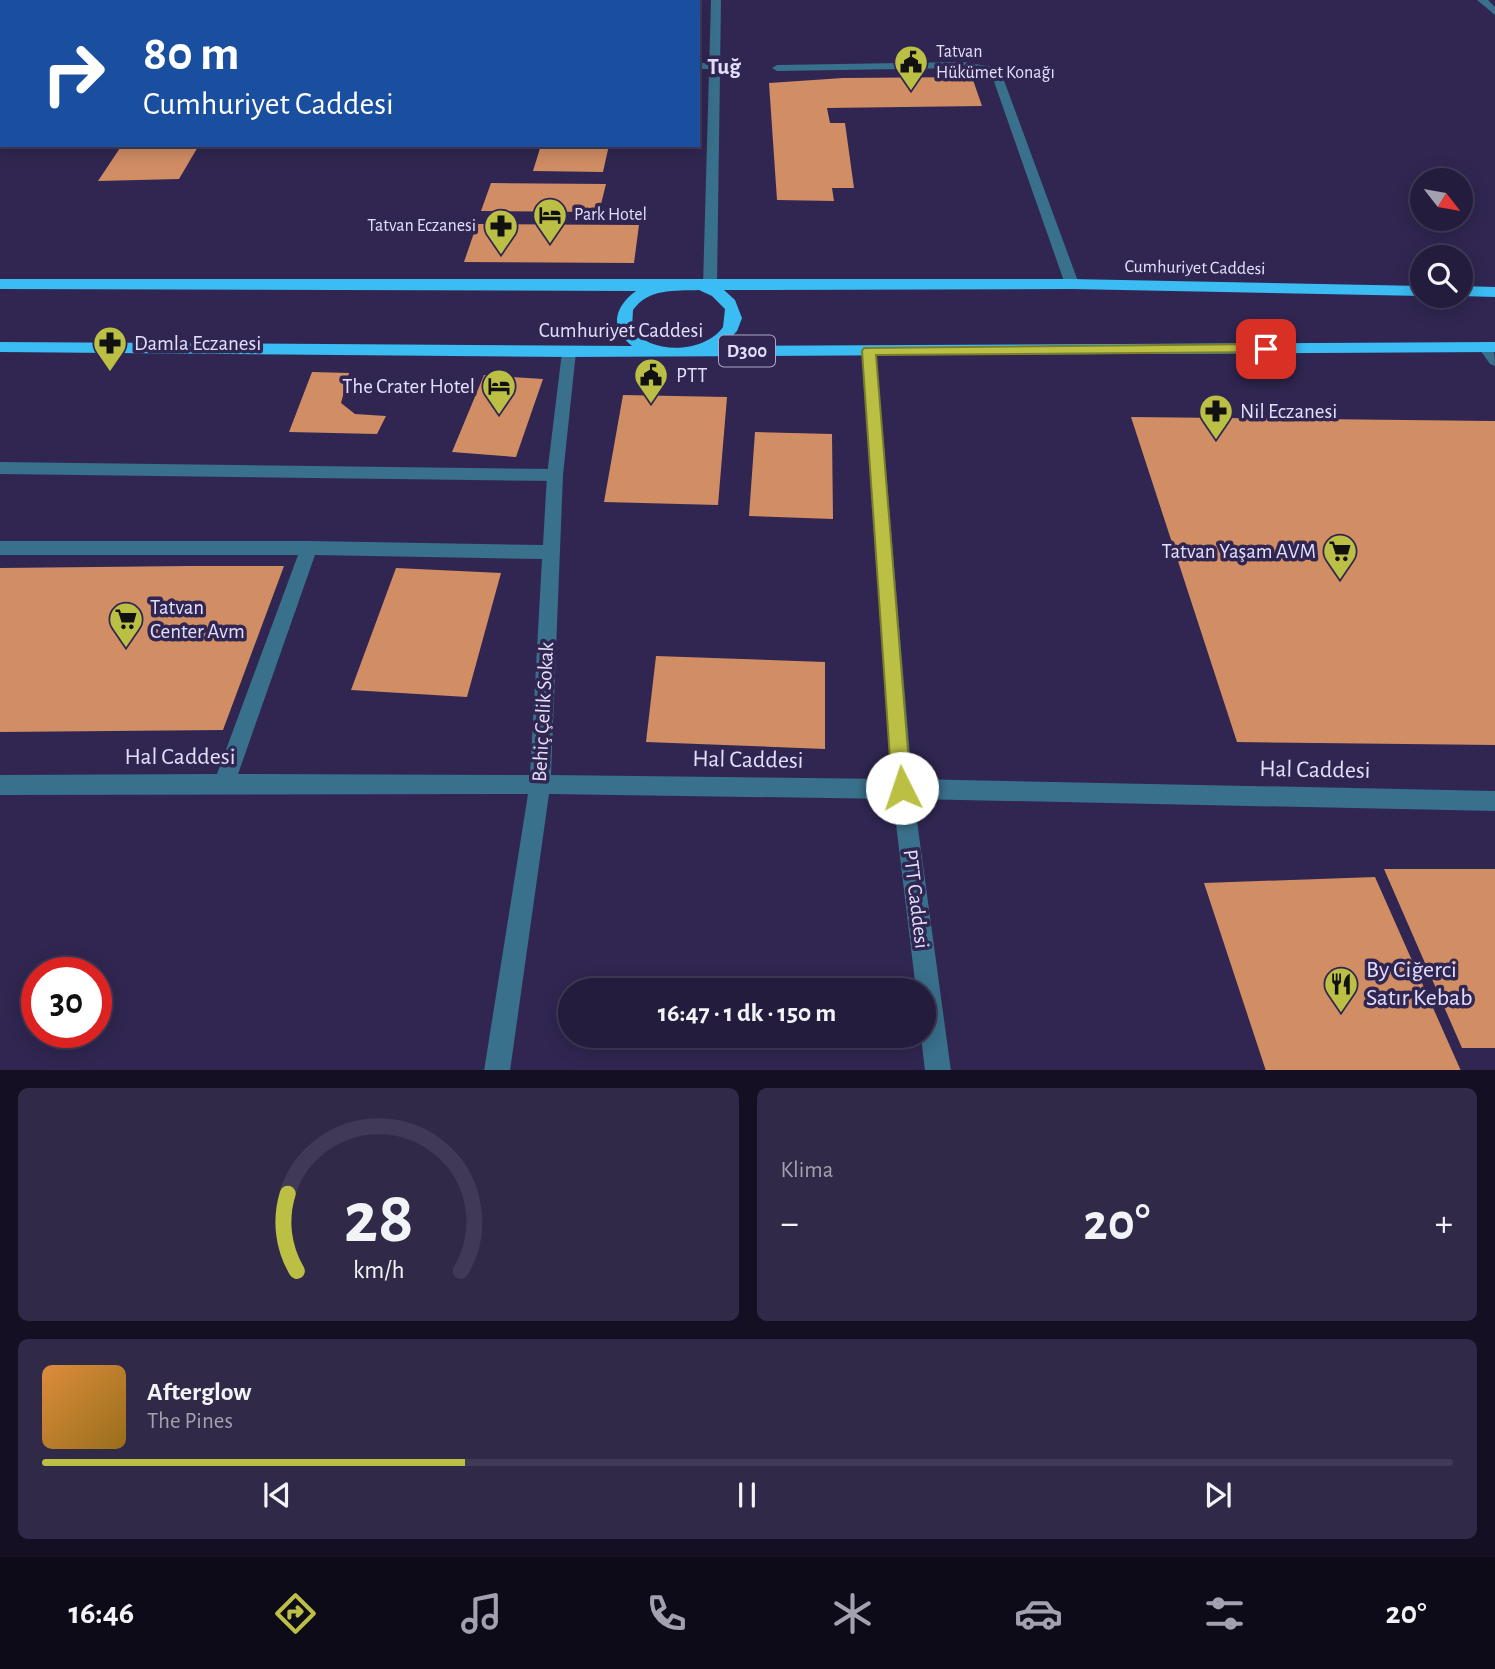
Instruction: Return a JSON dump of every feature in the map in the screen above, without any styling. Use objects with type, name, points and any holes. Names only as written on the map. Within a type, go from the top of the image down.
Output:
[{"type":"highway","name":"Cumhuriyet Caddesi","points":[[0,284],[1072,284],[1410,291]]},
{"type":"highway","points":[[658,351],[634,341],[624,331],[622,319],[625,308],[634,298],[659,286]]},
{"type":"highway","points":[[694,351],[722,340],[732,329],[735,317],[732,306],[724,296],[706,286]]},
{"type":"highway","points":[[1473,291],[1495,292]]},
{"type":"highway","name":"Cumhuriyet Caddesi","points":[[0,347],[569,352],[1490,347]]},
{"type":"street","points":[[706,286],[716,0]]},
{"type":"street","points":[[1482,0],[1495,12]]},
{"type":"street","points":[[777,68],[963,65],[989,69],[997,75],[1072,284]]},
{"type":"street","points":[[700,66],[715,66]]},
{"type":"street","points":[[1490,347],[1495,361]]},
{"type":"street","name":"PTT Caddesi","points":[[869,351],[902,788],[938,1070]]},
{"type":"street","name":"Behiç Çelik Sokak","points":[[497,1070],[540,784],[555,475],[569,352]]},
{"type":"street","points":[[0,468],[555,475]]},
{"type":"street","points":[[0,548],[309,548],[552,552]]},
{"type":"street","points":[[225,782],[309,548]]},
{"type":"street","name":"Hal Caddesi","points":[[0,785],[225,782],[540,784],[902,788],[1495,801]]},
{"type":"building","points":[[972,77],[982,106],[827,108],[830,123],[845,123],[854,188],[832,188],[834,201],[777,200],[769,83],[843,78]]},
{"type":"building","points":[[121,147],[198,147],[179,179],[98,181]]},
{"type":"building","points":[[540,147],[609,147],[603,172],[533,171]]},
{"type":"building","points":[[491,183],[606,184],[599,212],[481,211]]},
{"type":"building","points":[[477,224],[639,225],[634,263],[464,262]]},
{"type":"building","points":[[312,372],[349,373],[341,403],[355,414],[386,416],[377,434],[289,432]]},
{"type":"building","name":"The Crater Hotel","points":[[484,375],[543,379],[516,457],[452,452]]},
{"type":"building","points":[[623,395],[727,397],[718,505],[604,502]]},
{"type":"building","name":"Tatvan Yaşam AVM","points":[[1131,417],[1495,421],[1495,745],[1237,742]]},
{"type":"building","points":[[755,432],[832,434],[833,519],[749,516]]},
{"type":"building","name":"Tatvan Center Avm","points":[[284,566],[223,730],[0,732],[0,568]]},
{"type":"building","points":[[396,568],[501,573],[467,697],[351,690]]},
{"type":"building","points":[[656,656],[825,662],[825,749],[646,742]]},
{"type":"building","points":[[1384,869],[1495,869],[1495,1048],[1462,1048]]},
{"type":"building","name":"By Ciğerci Satır Kebab","points":[[1375,877],[1461,1070],[1266,1070],[1204,883]]},
{"type":"place","name":"Tatvan Hükümet Konağı","points":[[911,92]]},
{"type":"place","name":"Park Hotel","points":[[550,245]]},
{"type":"place","name":"Tatvan Eczanesi","points":[[501,256]]},
{"type":"place","name":"Damla Eczanesi","points":[[110,373]]},
{"type":"place","name":"PTT","points":[[651,405]]},
{"type":"place","name":"The Crater Hotel","points":[[499,416]]},
{"type":"place","name":"Nil Eczanesi","points":[[1216,441]]},
{"type":"place","name":"Tatvan Yaşam AVM","points":[[1340,581]]},
{"type":"place","name":"Tatvan Center Avm","points":[[126,649]]},
{"type":"place","name":"By Ciğerci Satır Kebab","points":[[1341,1014]]},
{"type":"district","name":"Tuğ","points":[[724,67]]},
{"type":"route","points":[[902,788],[869,351],[1266,349]]}]
